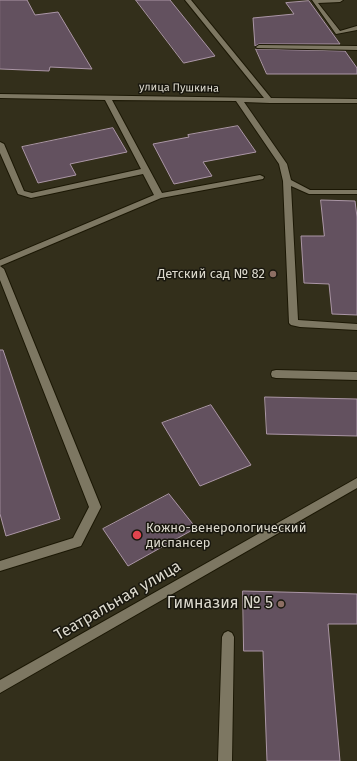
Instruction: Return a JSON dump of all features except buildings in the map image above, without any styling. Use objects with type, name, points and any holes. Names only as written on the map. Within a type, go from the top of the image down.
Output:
[{"type":"street","points":[[188,0],[270,101]]},
{"type":"street","points":[[340,0],[314,2],[338,33],[357,28]]},
{"type":"street","points":[[259,47],[357,48]]},
{"type":"street","name":"улица Пушкина","points":[[0,96],[270,101],[357,101]]},
{"type":"street","points":[[108,98],[159,196]]},
{"type":"street","points":[[239,100],[283,164],[287,181],[294,323],[357,327]]},
{"type":"street","points":[[0,144],[3,162],[21,192],[31,196],[145,171]]},
{"type":"street","points":[[0,263],[159,196],[260,177]]},
{"type":"street","points":[[287,181],[309,192],[357,192]]},
{"type":"street","points":[[0,269],[95,507],[77,542],[0,566]]},
{"type":"street","points":[[276,374],[357,376]]},
{"type":"street","name":"Театральная улица","points":[[0,687],[357,483]]},
{"type":"street","points":[[225,761],[228,637]]},
{"type":"place","name":"Детский сад № 82","points":[[273,274]]},
{"type":"place","name":"Кожно-венерологический диспансер","points":[[137,535]]},
{"type":"place","name":"Гимназия № 5","points":[[281,604]]}]
